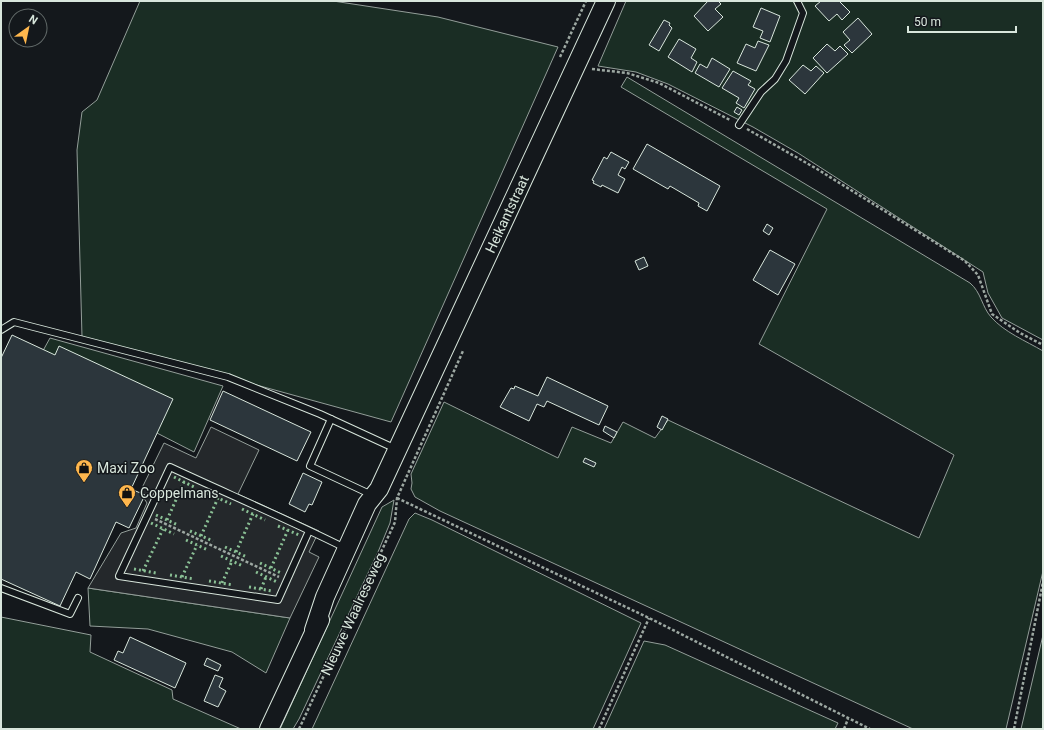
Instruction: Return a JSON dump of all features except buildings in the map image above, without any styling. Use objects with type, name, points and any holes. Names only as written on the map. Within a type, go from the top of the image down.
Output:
[{"type":"street","name":"Heikantstraat","points":[[408,426],[606,1]]},
{"type":"street","name":"Nieuwe Waalreseweg","points":[[269,729],[314,630],[332,600],[351,551],[374,509],[376,492],[408,426]]},
{"type":"lane","points":[[739,125],[761,92],[775,79],[786,61],[803,13],[797,1]]},
{"type":"lane","points":[[1,330],[14,322],[228,377],[331,419],[397,450]]},
{"type":"lane","points":[[331,419],[310,466],[376,492]]},
{"type":"lane","points":[[309,531],[278,600],[119,576],[170,467],[309,531],[351,551]]},
{"type":"lane","points":[[1,588],[70,614],[78,598]]},
{"type":"path","points":[[592,69],[628,73],[659,83],[739,125],[817,169],[965,261],[978,275],[992,314],[1020,333],[1043,345]]},
{"type":"path","name":"Nieuwe Waalreseweg","points":[[299,729],[395,522],[397,498],[649,618]]},
{"type":"path","points":[[147,516],[286,581]]},
{"type":"path","points":[[1014,729],[1043,582]]},
{"type":"path","points":[[599,729],[649,618],[870,729]]},
{"type":"path","points":[[844,729],[848,719]]},
{"type":"green space","points":[[140,1],[333,1],[438,17],[558,47],[391,422],[82,337],[77,150],[82,112],[97,100]]},
{"type":"green space","points":[[626,1],[1043,1],[1043,340],[1002,318],[988,293],[983,272],[798,153],[753,127],[668,84],[636,72],[598,66]]},
{"type":"green space","points":[[627,77],[970,283],[977,291],[988,313],[996,322],[1009,332],[1043,351],[1043,571],[1006,729],[913,729],[440,511],[415,497],[411,489],[411,474],[444,402],[558,458],[572,427],[611,443],[623,422],[655,438],[668,420],[919,538],[954,455],[759,344],[827,209],[621,87]]},
{"type":"green space","points":[[50,338],[223,386],[194,452],[153,431],[13,405]]},
{"type":"green space","points":[[394,500],[390,523],[378,552],[299,719],[293,729],[280,729],[382,507]]},
{"type":"green space","points":[[415,513],[641,623],[593,729],[312,729],[409,519]]},
{"type":"green space","points":[[88,588],[290,618],[266,673],[232,652],[148,629],[90,626]]},
{"type":"green space","points":[[1,617],[91,635],[90,652],[172,690],[173,699],[241,729],[1,729]]},
{"type":"green space","points":[[1043,635],[1043,729],[1021,729]]},
{"type":"green space","points":[[644,641],[665,645],[838,723],[835,729],[604,729]]},
{"type":"shaded area","points":[[211,427],[259,450],[238,494],[319,531],[309,552],[319,557],[290,618],[88,588],[121,533],[136,528],[147,503],[140,492],[164,443],[196,458]]},
{"type":"hedge","points":[[174,477],[196,488]]},
{"type":"hedge","points":[[167,520],[184,482]]},
{"type":"hedge","points":[[207,493],[231,504]]},
{"type":"hedge","points":[[201,536],[218,498]]},
{"type":"hedge","points":[[242,509],[265,520]]},
{"type":"hedge","points":[[236,552],[253,514]]},
{"type":"hedge","points":[[156,515],[178,525]]},
{"type":"hedge","points":[[151,523],[174,534]]},
{"type":"hedge","points":[[278,526],[299,535]]},
{"type":"hedge","points":[[143,571],[163,529]]},
{"type":"hedge","points":[[271,568],[288,530]]},
{"type":"hedge","points":[[190,531],[213,541]]},
{"type":"hedge","points":[[186,540],[208,550]]},
{"type":"hedge","points":[[182,577],[197,545]]},
{"type":"hedge","points":[[225,547],[247,557]]},
{"type":"hedge","points":[[221,556],[243,566]]},
{"type":"hedge","points":[[222,583],[232,561]]},
{"type":"hedge","points":[[260,563],[281,573]]},
{"type":"hedge","points":[[134,569],[156,573]]},
{"type":"hedge","points":[[256,572],[277,582]]},
{"type":"hedge","points":[[170,575],[194,579]]},
{"type":"hedge","points":[[261,589],[266,577]]},
{"type":"hedge","points":[[209,581],[233,585]]},
{"type":"hedge","points":[[249,587],[272,591]]},
{"type":"place","name":"Maxi Zoo","points":[[84,483]]},
{"type":"place","name":"Coppelmans","points":[[127,508]]}]
